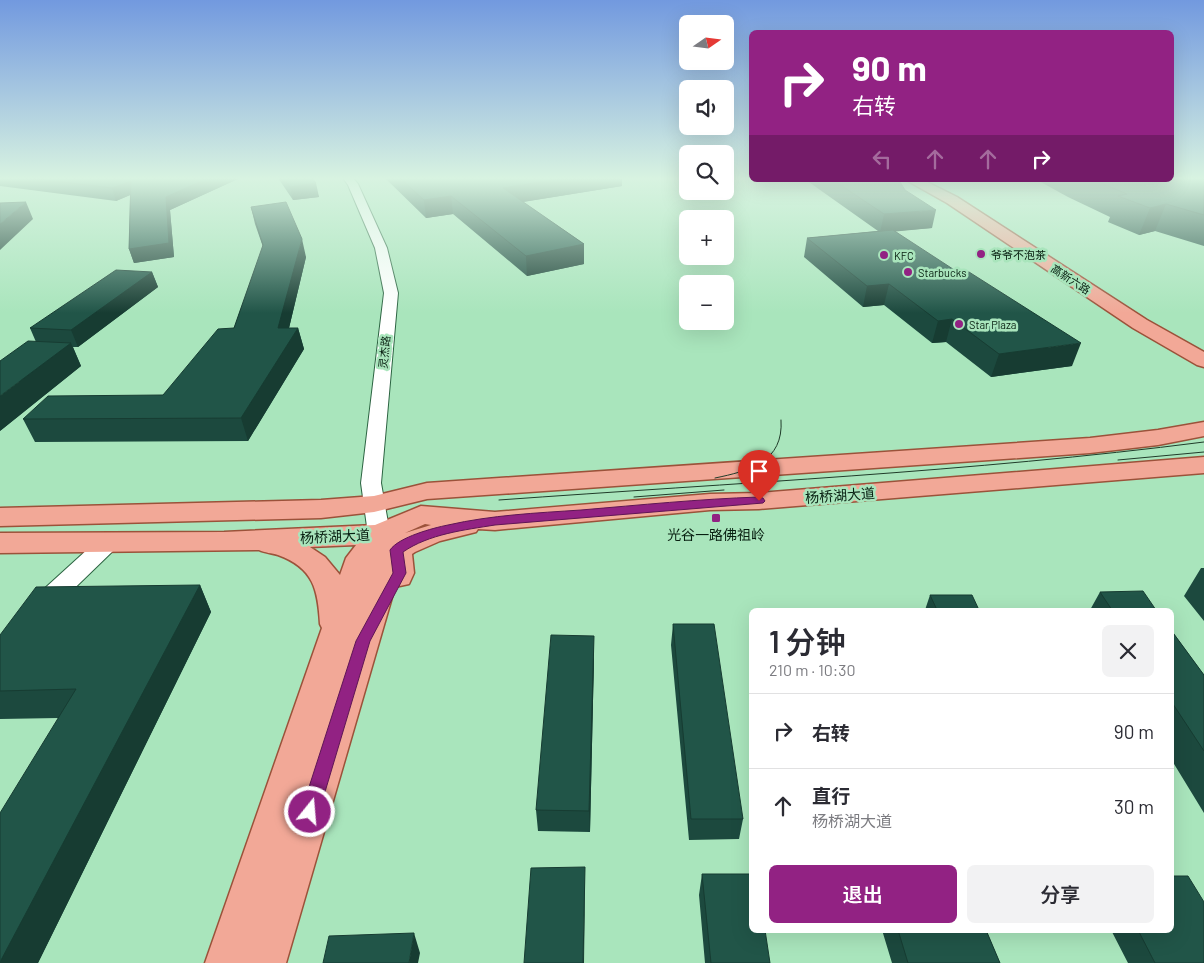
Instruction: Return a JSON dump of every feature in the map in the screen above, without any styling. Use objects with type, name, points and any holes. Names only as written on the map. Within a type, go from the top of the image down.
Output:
[{"type":"main road","name":"高新六路","points":[[987,223],[1140,324],[1204,360]]},
{"type":"main road","name":"高新六路","points":[[1008,223],[1116,289]]},
{"type":"main road","points":[[1140,324],[1204,370]]},
{"type":"main road","name":"杨桥湖大道","points":[[0,517],[321,508],[377,519],[427,491],[598,481],[1020,450],[1094,447],[1156,440],[1204,429]]},
{"type":"main road","name":"杨桥湖大道","points":[[0,543],[247,541],[377,519],[421,515],[495,521],[710,502],[768,500],[1204,465]]},
{"type":"main road","points":[[495,521],[476,511],[473,504],[479,498],[496,491],[532,484]]},
{"type":"main road","points":[[263,963],[349,638],[361,558],[377,519]]},
{"type":"main road","points":[[228,963],[349,638],[399,573],[397,550],[410,542],[449,529],[495,521]]},
{"type":"main road","points":[[247,541],[285,545],[308,558],[321,570],[331,587],[334,602],[349,638]]},
{"type":"street","name":"灵杰路","points":[[370,223],[381,248],[390,293],[371,484],[377,519]]},
{"type":"street","points":[[28,618],[108,543]]},
{"type":"building","points":[[130,223],[168,223],[169,243],[129,249]]},
{"type":"building","points":[[256,223],[295,223],[302,239],[278,328],[298,328],[241,418],[23,419],[48,396],[163,395],[218,329],[234,328],[263,245]]},
{"type":"building","points":[[485,223],[554,223],[584,244],[526,256]]},
{"type":"building","points":[[893,230],[959,273],[969,272],[1081,343],[999,354],[952,319],[938,321],[889,284],[867,286],[807,238]]},
{"type":"building","points":[[116,270],[152,272],[71,330],[30,328]]},
{"type":"building","points":[[28,341],[71,343],[0,396],[0,361]]},
{"type":"building","points":[[200,585],[0,962],[0,813],[76,689],[0,691],[0,635],[36,587]]},
{"type":"building","points":[[1143,591],[1155,608],[1111,608],[1100,592]]},
{"type":"building","points":[[930,595],[972,595],[978,608],[936,608]]},
{"type":"building","points":[[673,624],[714,624],[743,819],[691,819]]},
{"type":"building","points":[[1174,634],[1204,675],[1204,751],[1174,706]]},
{"type":"building","points":[[551,635],[594,636],[589,811],[536,810]]},
{"type":"building","points":[[585,867],[583,963],[524,963],[531,868]]},
{"type":"building","points":[[702,874],[749,874],[749,933],[765,933],[770,963],[711,963]]},
{"type":"building","points":[[1174,876],[1188,876],[1204,902],[1204,963],[1155,963],[1140,933],[1174,933]]},
{"type":"building","points":[[414,933],[409,963],[323,963],[329,936]]},
{"type":"building","points":[[899,933],[987,933],[1000,963],[908,963]]},
{"type":"tram line","points":[[715,478],[752,468],[770,455],[777,446],[781,420]]},
{"type":"tram line","points":[[499,500],[940,469],[1204,442]]},
{"type":"tram line","points":[[1118,460],[1204,452]]},
{"type":"tram line","points":[[634,497],[724,490]]},
{"type":"place","name":"爷爷不泡茶","points":[[981,254]]},
{"type":"place","name":"KFC","points":[[884,255]]},
{"type":"place","name":"Starbucks","points":[[908,272]]},
{"type":"place","name":"Star Plaza","points":[[959,324]]},
{"type":"place","name":"光谷一路佛祖岭","points":[[716,518]]},
{"type":"route","points":[[310,812],[363,641],[399,573],[397,550],[410,542],[449,529],[495,521],[710,502],[759,501]]}]
